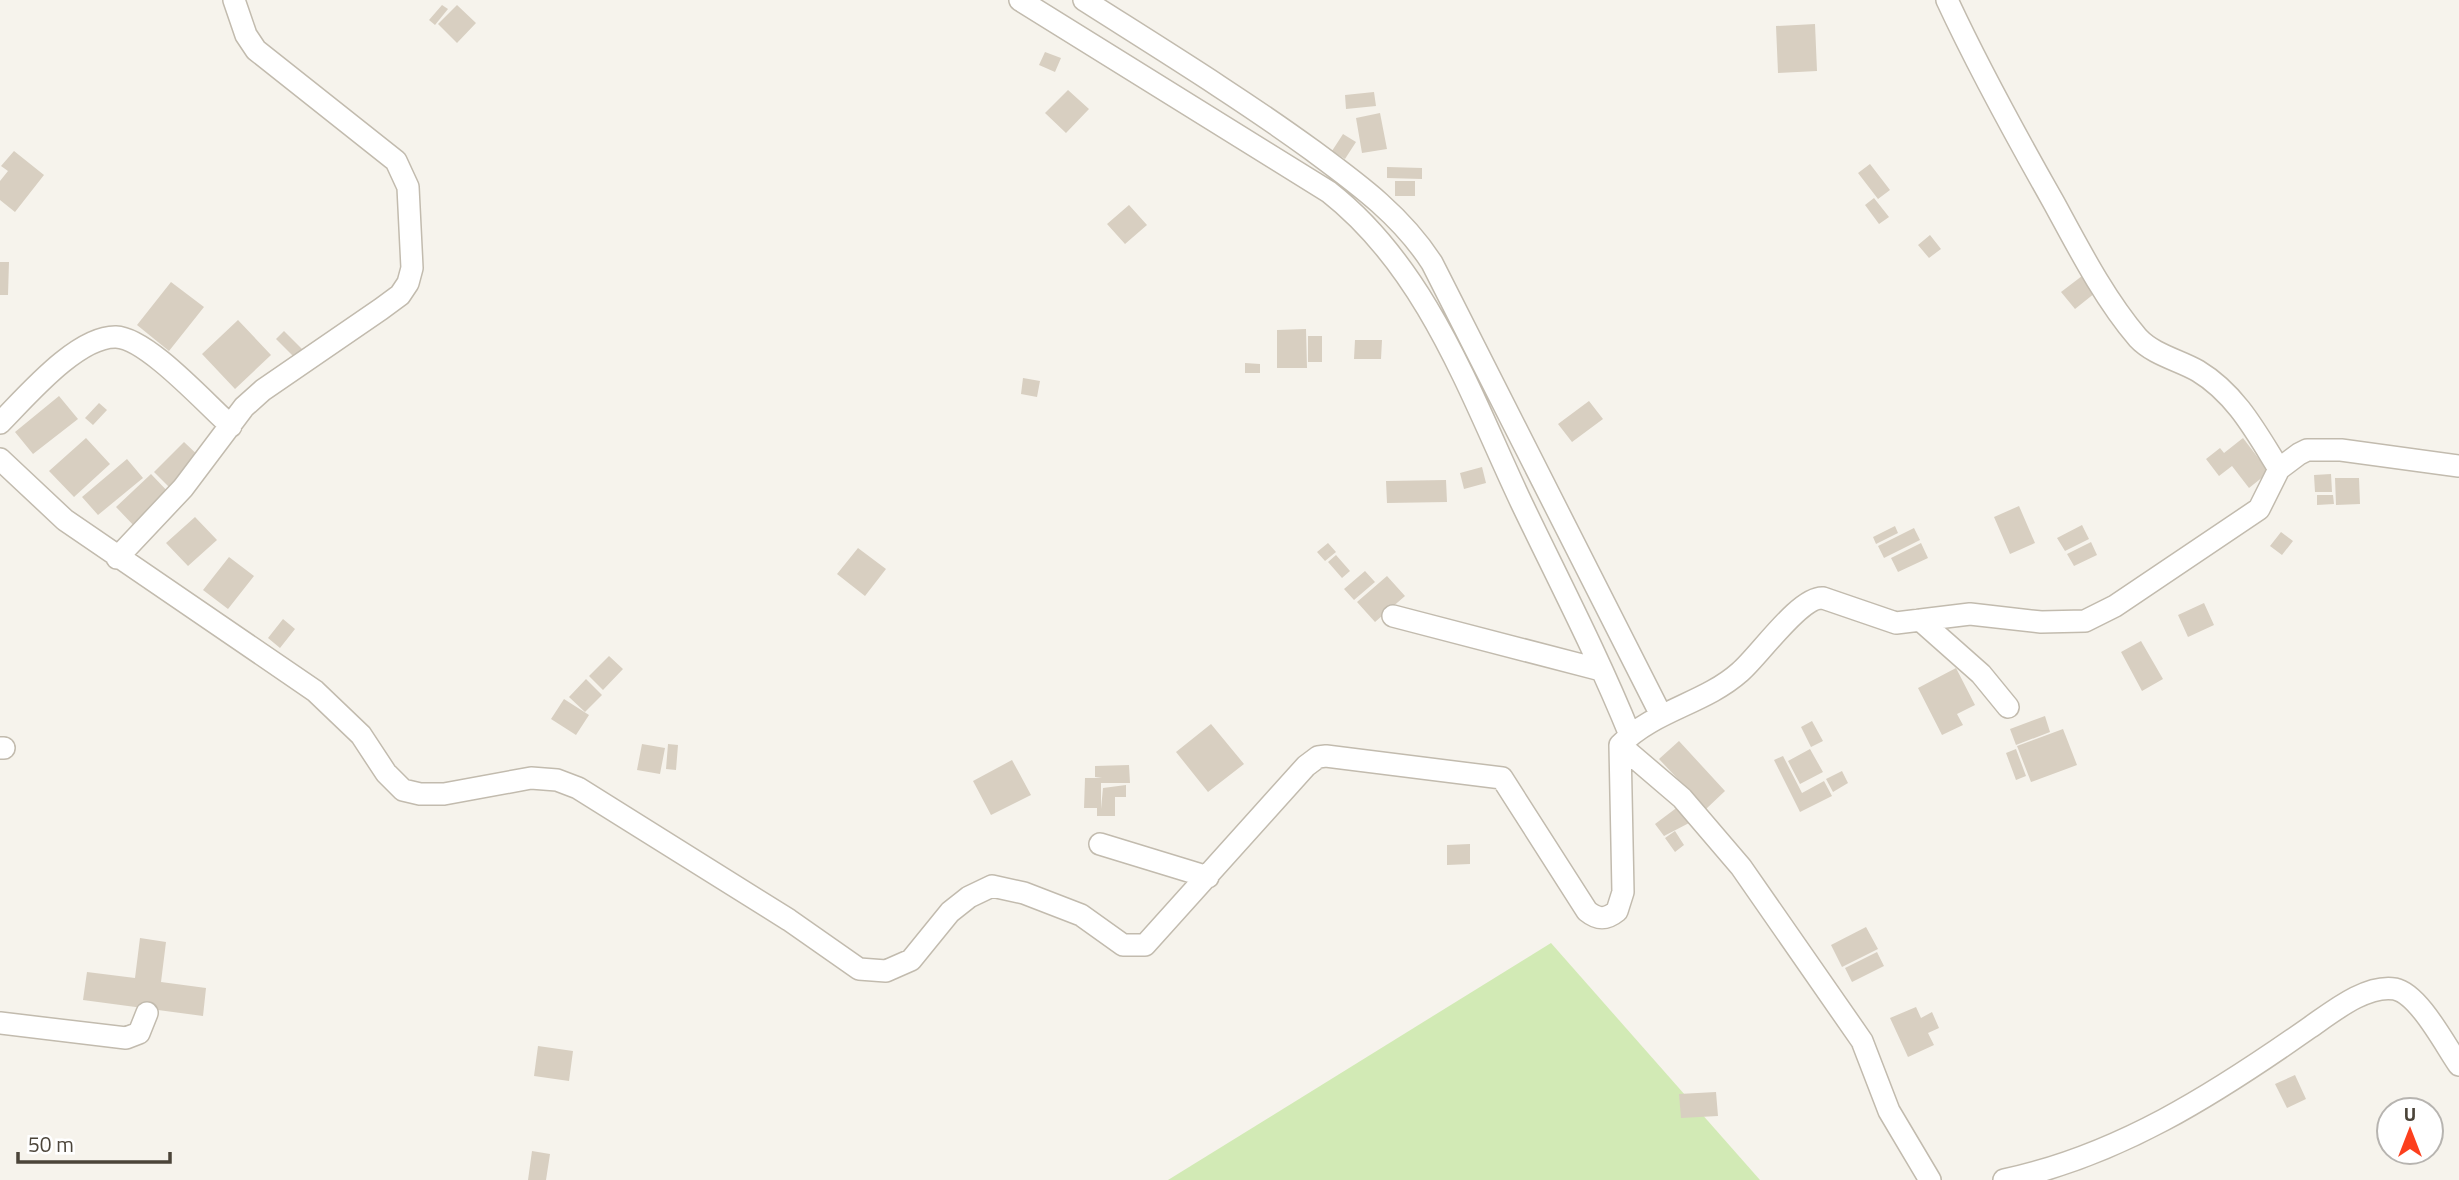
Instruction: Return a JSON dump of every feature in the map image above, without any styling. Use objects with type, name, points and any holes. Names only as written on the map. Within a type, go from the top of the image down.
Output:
[{"type":"street","points":[[117,558],[183,488],[244,407],[263,390],[400,295],[412,268],[408,187],[403,171],[396,161],[256,50],[246,35],[234,0]]},
{"type":"street","points":[[0,459],[65,520],[315,691],[361,735],[386,773],[403,790],[420,794],[444,794],[531,778],[556,780],[578,788],[789,920],[859,969],[886,971],[911,960],[950,912],[970,897],[992,886],[1058,905],[1081,915],[1123,945],[1137,947],[1152,939],[1312,761],[1326,756],[1502,778],[1587,911],[1595,918],[1604,918],[1617,911],[1623,892],[1625,740],[1601,670],[1434,319],[1404,270],[1372,230],[1329,192],[1020,0]]},
{"type":"street","points":[[1084,0],[1270,120],[1352,180],[1407,228],[1432,263],[1661,715]]},
{"type":"street","points":[[1947,0],[2021,144],[2120,315],[2141,341],[2156,352],[2199,372],[2222,389],[2246,415],[2278,469]]},
{"type":"street","points":[[0,423],[72,355],[99,340],[117,337],[144,348],[231,426]]},
{"type":"street","points":[[1625,740],[1661,715],[1723,686],[1755,660],[1800,608],[1818,597],[1889,622],[1970,614],[2041,622],[2094,618],[2259,509],[2278,469],[2299,454],[2325,449],[2459,466]]},
{"type":"street","points":[[1393,616],[1601,670]]},
{"type":"street","points":[[1920,620],[1981,674],[2008,707]]},
{"type":"street","points":[[1625,740],[1682,798],[1741,867],[1862,1041],[1883,1099],[1930,1180]]},
{"type":"street","points":[[1100,844],[1208,877]]},
{"type":"street","points":[[2004,1180],[2071,1163],[2167,1118],[2241,1076],[2318,1022],[2378,990],[2399,990],[2412,998],[2459,1065]]},
{"type":"street","points":[[0,1023],[127,1038],[143,1029],[147,1013]]},
{"type":"green space","points":[[1551,943],[1760,1180],[1168,1180]]},
{"type":"building","points":[[442,5],[448,9],[435,25],[429,20]]},
{"type":"building","points":[[457,5],[476,23],[457,43],[438,24]]},
{"type":"building","points":[[1815,24],[1817,71],[1778,73],[1776,26]]},
{"type":"building","points":[[1045,52],[1061,58],[1055,72],[1039,65]]},
{"type":"building","points":[[1068,90],[1089,109],[1066,133],[1045,113]]},
{"type":"building","points":[[1374,92],[1376,106],[1346,109],[1345,95]]},
{"type":"building","points":[[1380,113],[1387,149],[1362,153],[1356,118]]},
{"type":"building","points":[[1343,134],[1356,142],[1345,159],[1332,151]]},
{"type":"building","points":[[14,151],[44,175],[15,212],[0,200],[0,181],[8,171],[1,166]]},
{"type":"building","points":[[1870,164],[1890,190],[1878,199],[1858,173]]},
{"type":"building","points":[[1387,167],[1422,168],[1422,179],[1387,178]]},
{"type":"building","points":[[1395,181],[1415,181],[1415,196],[1395,196]]},
{"type":"building","points":[[1874,198],[1889,217],[1879,224],[1865,205]]},
{"type":"building","points":[[1129,205],[1147,225],[1125,244],[1107,224]]},
{"type":"building","points":[[1930,235],[1941,249],[1929,258],[1918,245]]},
{"type":"building","points":[[0,262],[9,262],[8,295],[0,295]]},
{"type":"building","points":[[2082,276],[2095,293],[2075,309],[2061,292]]},
{"type":"building","points":[[171,282],[204,307],[169,351],[137,325]]},
{"type":"building","points":[[238,320],[271,355],[235,389],[202,354]]},
{"type":"building","points":[[1306,329],[1307,368],[1277,368],[1277,330]]},
{"type":"building","points":[[284,331],[304,351],[296,359],[276,339]]},
{"type":"building","points":[[1308,336],[1322,336],[1322,362],[1308,362]]},
{"type":"building","points":[[1355,340],[1382,340],[1381,359],[1354,359]]},
{"type":"building","points":[[1245,363],[1260,364],[1260,373],[1245,373]]},
{"type":"building","points":[[1023,378],[1040,381],[1037,397],[1021,394]]},
{"type":"building","points":[[59,396],[78,419],[33,454],[15,432]]},
{"type":"building","points":[[1589,401],[1603,419],[1572,442],[1558,424]]},
{"type":"building","points":[[99,403],[107,410],[93,425],[85,418]]},
{"type":"building","points":[[86,438],[110,464],[74,497],[49,471]]},
{"type":"building","points":[[2243,438],[2269,472],[2249,488],[2232,466],[2219,476],[2206,459],[2220,448],[2224,453]]},
{"type":"building","points":[[184,442],[203,460],[173,491],[154,472]]},
{"type":"building","points":[[127,459],[143,478],[98,515],[82,497]]},
{"type":"building","points":[[1482,467],[1486,483],[1464,489],[1460,473]]},
{"type":"building","points":[[151,474],[172,496],[137,529],[116,507]]},
{"type":"building","points":[[2331,474],[2332,492],[2315,492],[2314,475]]},
{"type":"building","points":[[2335,478],[2359,478],[2360,504],[2336,505]]},
{"type":"building","points":[[1446,480],[1447,502],[1387,503],[1386,481]]},
{"type":"building","points":[[2317,495],[2333,495],[2334,504],[2317,505]]},
{"type":"building","points":[[2019,506],[2035,543],[2010,554],[1994,517]]},
{"type":"building","points":[[195,517],[217,540],[188,566],[166,543]]},
{"type":"building","points":[[2082,525],[2089,539],[2065,551],[2057,538]]},
{"type":"building","points":[[1895,526],[1898,533],[1876,544],[1873,537]]},
{"type":"building","points":[[1914,528],[1920,540],[1884,558],[1878,546]]},
{"type":"building","points":[[2281,532],[2293,541],[2282,555],[2270,546]]},
{"type":"building","points":[[2091,542],[2097,555],[2074,566],[2067,554]]},
{"type":"building","points":[[1328,543],[1336,552],[1325,561],[1317,552]]},
{"type":"building","points":[[1921,543],[1928,558],[1898,572],[1891,558]]},
{"type":"building","points":[[858,548],[886,569],[865,596],[837,574]]},
{"type":"building","points":[[1336,555],[1350,571],[1342,578],[1328,562]]},
{"type":"building","points":[[229,557],[254,576],[228,609],[203,590]]},
{"type":"building","points":[[1365,571],[1375,582],[1354,600],[1344,589]]},
{"type":"building","points":[[1387,576],[1405,596],[1375,622],[1357,602]]},
{"type":"building","points":[[2204,603],[2214,625],[2188,637],[2178,615]]},
{"type":"building","points":[[283,619],[295,629],[280,648],[268,638]]},
{"type":"building","points":[[2141,641],[2163,679],[2142,691],[2121,652]]},
{"type":"building","points":[[609,656],[623,669],[603,690],[589,676]]},
{"type":"building","points":[[1956,668],[1975,705],[1957,714],[1963,725],[1942,735],[1918,688]]},
{"type":"building","points":[[586,679],[602,695],[585,712],[569,697]]},
{"type":"building","points":[[564,699],[589,715],[576,735],[551,719]]},
{"type":"building","points":[[2045,716],[2050,732],[2016,745],[2010,729]]},
{"type":"building","points":[[1812,721],[1823,741],[1811,747],[1801,727]]},
{"type":"building","points":[[1211,724],[1244,764],[1208,792],[1176,752]]},
{"type":"building","points":[[2063,729],[2077,765],[2031,782],[2017,746]]},
{"type":"building","points":[[1679,741],[1725,791],[1706,809],[1659,759]]},
{"type":"building","points":[[642,744],[665,748],[660,774],[637,770]]},
{"type":"building","points":[[668,744],[678,745],[676,770],[666,769]]},
{"type":"building","points":[[1810,749],[1823,772],[1800,784],[1788,761]]},
{"type":"building","points":[[2016,749],[2026,776],[2016,780],[2006,753]]},
{"type":"building","points":[[1783,756],[1802,793],[1824,781],[1832,796],[1800,812],[1774,760]]},
{"type":"building","points":[[1012,760],[1031,795],[991,815],[973,781]]},
{"type":"building","points":[[1129,765],[1130,783],[1101,783],[1101,809],[1103,788],[1126,785],[1126,797],[1115,797],[1115,816],[1097,816],[1097,808],[1084,808],[1085,778],[1102,778],[1095,777],[1095,766]]},
{"type":"building","points":[[1842,771],[1848,783],[1833,792],[1826,779]]},
{"type":"building","points":[[1679,806],[1691,822],[1664,836],[1655,824]]},
{"type":"building","points":[[1675,831],[1684,845],[1675,852],[1665,838]]},
{"type":"building","points":[[1470,844],[1470,864],[1447,865],[1447,845]]},
{"type":"building","points":[[1866,927],[1878,949],[1842,967],[1831,945]]},
{"type":"building","points":[[140,938],[166,942],[161,982],[206,988],[203,1016],[83,1000],[87,972],[135,978]]},
{"type":"building","points":[[1877,952],[1884,966],[1852,982],[1845,968]]},
{"type":"building","points":[[1916,1007],[1921,1018],[1932,1012],[1939,1028],[1928,1033],[1934,1045],[1908,1057],[1890,1018]]},
{"type":"building","points":[[538,1046],[573,1051],[569,1081],[534,1076]]},
{"type":"building","points":[[2295,1075],[2306,1099],[2287,1108],[2275,1084]]},
{"type":"building","points":[[1716,1092],[1718,1116],[1681,1118],[1679,1094]]},
{"type":"building","points":[[532,1151],[550,1154],[546,1180],[528,1180]]}]
